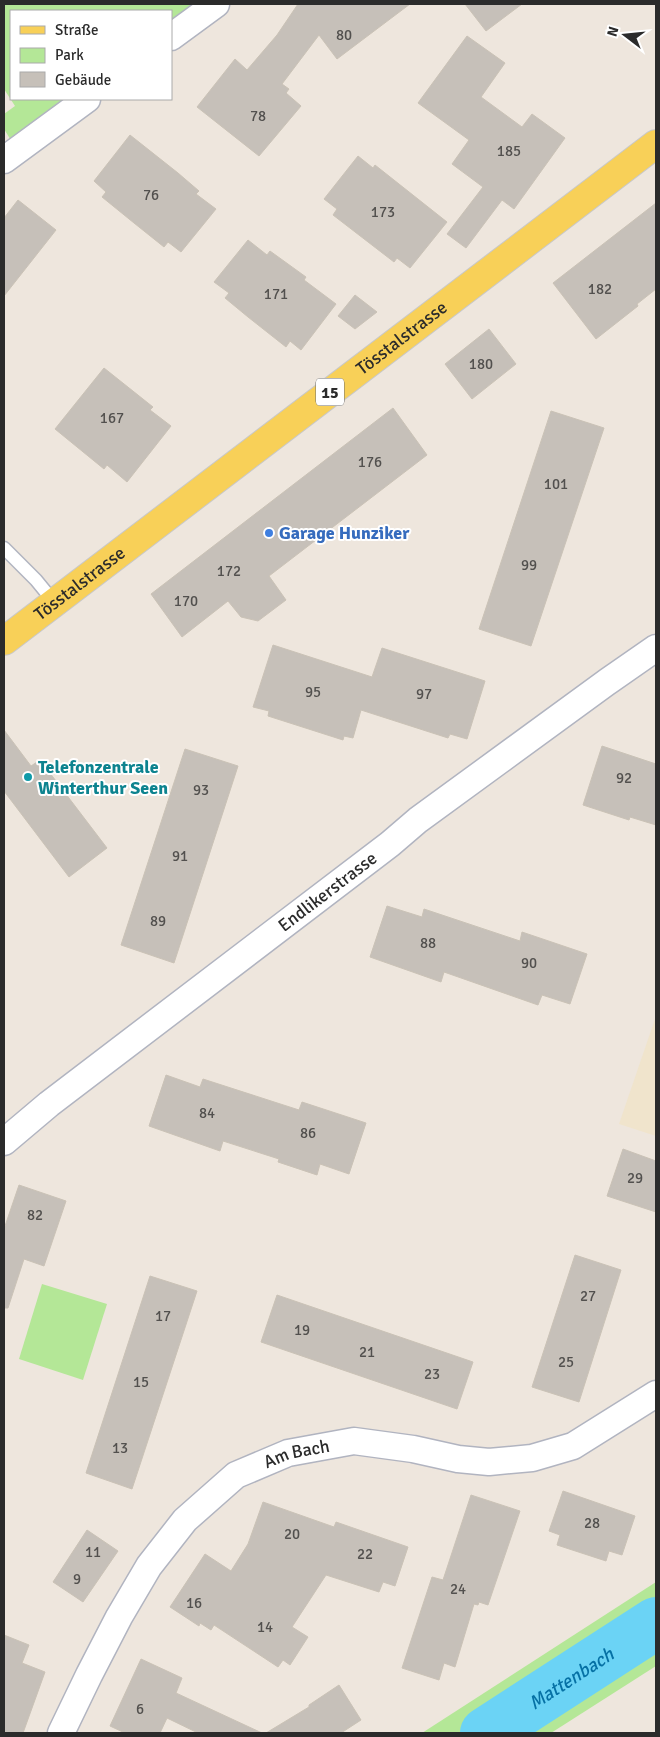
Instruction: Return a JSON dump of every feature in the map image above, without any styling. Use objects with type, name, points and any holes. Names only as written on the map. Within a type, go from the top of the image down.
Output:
[{"type":"main road","name":"Tösstalstrasse","points":[[4,640],[656,144]]},
{"type":"street","points":[[172,36],[216,4]]},
{"type":"street","points":[[4,160],[86,100]]},
{"type":"street","name":"Endlikerstrasse","points":[[4,1142],[49,1104],[390,844],[418,820],[656,648]]},
{"type":"street","name":"Am Bach","points":[[61,1733],[119,1617],[149,1566],[185,1520],[236,1475],[288,1453],[354,1441],[413,1449],[473,1461],[489,1462],[532,1458],[574,1446],[656,1394]]},
{"type":"lane","points":[[4,548],[36,580],[54,602]]},
{"type":"shaded area","points":[[656,1016],[656,1136],[619,1124]]},
{"type":"green space","points":[[4,4],[216,4],[172,36],[172,10],[10,10],[10,98],[4,89]]},
{"type":"green space","points":[[11,100],[86,100],[17,150],[4,129],[4,114],[15,106]]},
{"type":"green space","points":[[42,1284],[107,1304],[83,1380],[19,1359]]},
{"type":"green space","points":[[656,1582],[656,1666],[551,1733],[422,1733]]},
{"type":"building","points":[[298,4],[410,4],[337,59],[319,35],[282,84],[289,89],[286,93],[301,106],[259,156],[197,107],[235,59],[247,70],[277,35]]},
{"type":"building","points":[[465,4],[522,4],[486,31]]},
{"type":"building","points":[[467,36],[505,63],[481,97],[522,127],[532,114],[565,138],[514,209],[502,200],[466,248],[447,234],[483,187],[452,164],[469,140],[418,103]]},
{"type":"building","points":[[130,135],[199,191],[196,194],[216,209],[181,252],[168,242],[164,247],[102,197],[106,192],[94,181]]},
{"type":"building","points":[[358,156],[373,168],[375,165],[447,222],[410,268],[397,258],[394,262],[333,215],[337,209],[324,199]]},
{"type":"building","points":[[18,200],[56,230],[4,296],[4,218]]},
{"type":"building","points":[[656,203],[656,289],[637,304],[638,306],[596,339],[553,283]]},
{"type":"building","points":[[248,240],[267,255],[270,251],[306,277],[304,280],[336,304],[301,350],[290,341],[286,347],[225,298],[229,293],[214,282]]},
{"type":"building","points":[[355,295],[377,312],[355,329],[338,316]]},
{"type":"building","points":[[489,329],[516,364],[472,399],[445,364]]},
{"type":"building","points":[[104,368],[153,407],[150,410],[171,426],[127,482],[107,465],[104,469],[55,429]]},
{"type":"building","points":[[393,408],[427,455],[269,576],[286,600],[258,621],[241,617],[228,601],[182,637],[151,594]]},
{"type":"building","points":[[551,411],[604,428],[531,646],[479,629]]},
{"type":"building","points":[[273,645],[372,677],[382,648],[485,681],[467,739],[450,734],[448,738],[361,710],[353,738],[344,736],[343,740],[268,716],[269,711],[253,707]]},
{"type":"building","points":[[4,730],[31,766],[40,760],[107,848],[69,877],[4,791]]},
{"type":"building","points":[[602,746],[656,764],[656,825],[630,817],[629,820],[583,805]]},
{"type":"building","points":[[185,749],[238,766],[174,963],[121,945]]},
{"type":"building","points":[[387,906],[422,917],[424,909],[520,941],[522,932],[587,954],[570,1004],[542,995],[538,1005],[444,972],[441,982],[370,957]]},
{"type":"building","points":[[166,1075],[200,1087],[203,1079],[299,1110],[302,1102],[366,1123],[349,1174],[320,1164],[317,1175],[278,1162],[279,1159],[223,1141],[220,1151],[149,1126]]},
{"type":"building","points":[[623,1149],[656,1161],[656,1212],[607,1196]]},
{"type":"building","points":[[19,1185],[66,1201],[44,1266],[24,1259],[8,1308],[4,1308],[4,1229]]},
{"type":"building","points":[[575,1255],[621,1270],[579,1402],[532,1387]]},
{"type":"building","points":[[150,1276],[197,1291],[132,1489],[86,1473]]},
{"type":"building","points":[[277,1295],[473,1362],[457,1409],[261,1342]]},
{"type":"building","points":[[563,1491],[635,1516],[622,1555],[609,1551],[606,1561],[557,1545],[560,1535],[549,1531]]},
{"type":"building","points":[[471,1495],[520,1511],[488,1605],[479,1602],[478,1605],[474,1604],[455,1667],[444,1663],[439,1680],[402,1668],[432,1577],[443,1580]]},
{"type":"building","points":[[263,1502],[334,1527],[336,1522],[408,1547],[395,1586],[383,1582],[379,1592],[326,1575],[292,1627],[308,1637],[290,1665],[283,1660],[278,1667],[214,1625],[211,1630],[200,1623],[199,1626],[170,1607],[205,1554],[231,1571],[248,1544]]},
{"type":"building","points":[[87,1530],[118,1551],[83,1602],[53,1582]]},
{"type":"building","points":[[4,1635],[29,1645],[22,1663],[45,1672],[23,1733],[4,1733]]},
{"type":"building","points":[[141,1659],[182,1678],[176,1693],[262,1733],[198,1733],[167,1718],[160,1733],[125,1733],[110,1726]]},
{"type":"building","points":[[339,1685],[361,1720],[341,1733],[266,1733],[309,1707],[309,1705]]},
{"type":"waterway","name":"Mattenbach","points":[[486,1733],[656,1623]]},
{"type":"place","name":"Garage Hunziker","points":[[269,533]]},
{"type":"place","name":"Telefonzentrale Winterthur Seen","points":[[28,777]]}]
